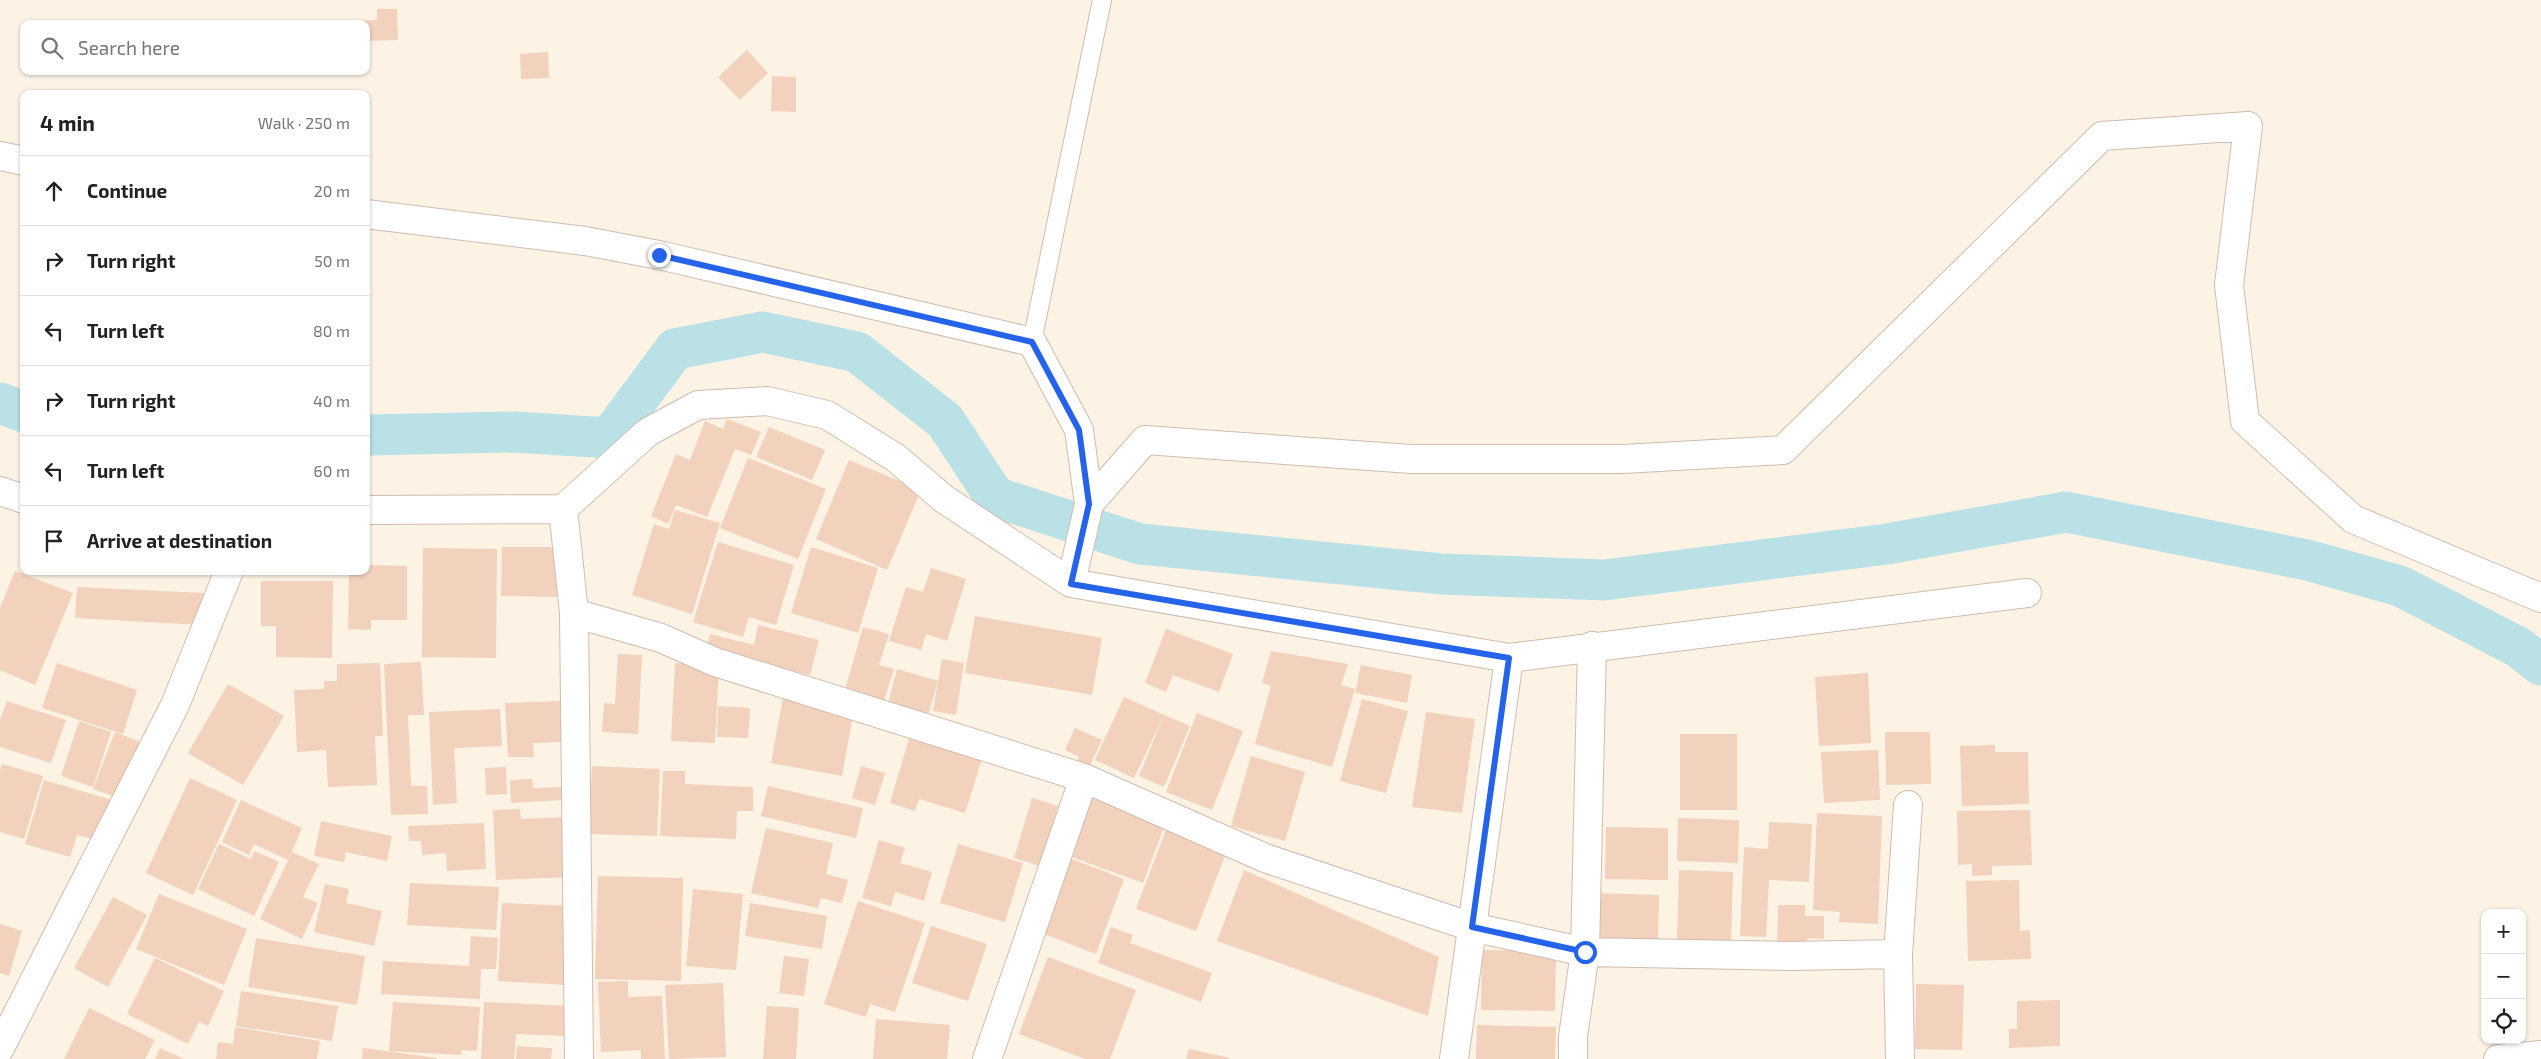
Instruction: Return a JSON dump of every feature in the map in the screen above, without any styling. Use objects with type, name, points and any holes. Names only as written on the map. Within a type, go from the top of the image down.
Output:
[{"type":"street","points":[[1089,504],[1145,440],[1411,459],[1623,459],[1783,450],[2102,136],[2248,126],[2229,285],[2245,421],[2353,519],[2541,598]]},
{"type":"street","points":[[0,156],[20,160]]},
{"type":"street","points":[[370,214],[594,242],[659,255],[1032,342],[1079,430],[1089,504],[1071,584]]},
{"type":"street","points":[[370,510],[563,509],[648,432],[698,405],[767,401],[827,415],[896,458],[944,499],[1071,584],[1509,658],[1592,646],[2027,593]]},
{"type":"street","points":[[0,491],[20,498]]},
{"type":"street","points":[[563,509],[574,613],[579,1059]]},
{"type":"street","points":[[0,1048],[175,705],[227,575]]},
{"type":"street","points":[[574,613],[661,638],[715,662],[1084,778],[1266,858],[1472,927],[1585,952],[1791,956],[1898,954]]},
{"type":"street","points":[[1573,1059],[1573,1037],[1585,952],[1592,646]]},
{"type":"street","points":[[1454,1059],[1509,658]]},
{"type":"street","points":[[987,1059],[1084,778]]},
{"type":"street","points":[[1900,1059],[1898,954],[1908,805]]},
{"type":"street","points":[[2498,1059],[2541,1055]]},
{"type":"lane","points":[[1032,342],[1102,0]]},
{"type":"building","points":[[377,9],[397,9],[398,40],[370,41],[370,20],[377,20]]},
{"type":"building","points":[[747,50],[768,73],[740,100],[718,77]]},
{"type":"building","points":[[548,52],[549,78],[521,79],[520,54]]},
{"type":"building","points":[[772,76],[796,77],[796,112],[771,111]]},
{"type":"building","points":[[727,419],[761,432],[751,455],[735,449],[707,517],[676,505],[668,524],[651,516],[676,454],[690,460],[705,421],[723,429]]},
{"type":"building","points":[[769,427],[825,450],[812,480],[756,457]]},
{"type":"building","points":[[748,458],[826,489],[798,559],[720,528]]},
{"type":"building","points":[[849,460],[921,490],[887,570],[816,539]]},
{"type":"building","points":[[675,510],[720,523],[692,614],[632,595],[654,524],[669,529]]},
{"type":"building","points":[[718,542],[794,565],[776,625],[749,617],[743,637],[693,622]]},
{"type":"building","points":[[502,547],[560,547],[559,597],[501,596]]},
{"type":"building","points":[[811,547],[878,568],[858,633],[791,613]]},
{"type":"building","points":[[423,548],[497,549],[496,658],[422,657]]},
{"type":"building","points":[[370,565],[407,566],[407,620],[371,620],[371,630],[348,629],[349,575],[370,575]]},
{"type":"building","points":[[931,568],[966,579],[947,641],[926,634],[921,650],[889,641],[906,587],[923,592]]},
{"type":"building","points":[[15,571],[20,573],[20,575],[26,575],[73,593],[35,685],[0,670],[0,608]]},
{"type":"building","points":[[261,581],[333,581],[332,658],[276,657],[276,626],[261,626]]},
{"type":"building","points":[[77,587],[204,593],[203,625],[75,618]]},
{"type":"building","points":[[975,616],[1102,638],[1092,695],[965,673]]},
{"type":"building","points":[[758,625],[819,640],[810,675],[706,650],[710,634],[754,645]]},
{"type":"building","points":[[863,627],[889,634],[879,665],[894,669],[883,704],[844,693]]},
{"type":"building","points":[[1166,629],[1233,654],[1219,692],[1173,675],[1166,692],[1145,683]]},
{"type":"building","points":[[1271,651],[1348,664],[1341,685],[1355,689],[1332,767],[1255,744],[1271,686],[1262,683]]},
{"type":"building","points":[[618,654],[642,655],[638,734],[602,732],[604,703],[615,704]]},
{"type":"building","points":[[942,659],[964,663],[956,715],[933,711]]},
{"type":"building","points":[[421,662],[424,715],[408,715],[411,786],[427,786],[428,814],[391,815],[384,664]]},
{"type":"building","points":[[57,663],[137,690],[123,734],[42,708]]},
{"type":"building","points":[[380,663],[383,736],[375,736],[377,785],[328,787],[326,750],[297,752],[294,690],[324,689],[324,681],[337,681],[337,664]]},
{"type":"building","points":[[675,663],[719,665],[715,743],[671,741]]},
{"type":"building","points":[[1361,665],[1412,675],[1407,703],[1355,693]]},
{"type":"building","points":[[897,669],[938,681],[927,719],[887,708]]},
{"type":"building","points":[[1868,673],[1871,743],[1819,746],[1815,677]]},
{"type":"building","points":[[228,684],[284,716],[243,785],[188,753]]},
{"type":"building","points":[[783,697],[854,710],[842,776],[771,763]]},
{"type":"building","points":[[1124,697],[1164,715],[1134,778],[1095,760]]},
{"type":"building","points":[[1362,699],[1408,711],[1386,793],[1340,781]]},
{"type":"building","points":[[7,701],[66,720],[51,763],[0,747],[0,720]]},
{"type":"building","points":[[560,701],[563,742],[533,743],[534,757],[508,757],[505,703]]},
{"type":"building","points":[[718,706],[750,708],[748,738],[717,737]]},
{"type":"building","points":[[500,709],[502,746],[454,748],[457,803],[433,805],[429,712]]},
{"type":"building","points":[[1426,712],[1475,719],[1462,813],[1412,807]]},
{"type":"building","points":[[1197,713],[1243,731],[1212,810],[1166,792]]},
{"type":"building","points":[[1164,715],[1190,726],[1164,787],[1139,776]]},
{"type":"building","points":[[79,721],[111,732],[93,787],[61,776]]},
{"type":"building","points":[[1075,728],[1102,740],[1087,771],[1075,765],[1079,757],[1065,750]]},
{"type":"building","points":[[115,732],[148,745],[126,801],[93,789]]},
{"type":"building","points":[[1885,732],[1930,732],[1931,784],[1886,785]]},
{"type":"building","points":[[1680,734],[1737,734],[1737,810],[1680,810]]},
{"type":"building","points":[[910,735],[983,756],[965,813],[919,799],[915,811],[890,803]]},
{"type":"building","points":[[1995,745],[1995,752],[2028,752],[2029,804],[1962,806],[1960,746]]},
{"type":"building","points":[[1878,750],[1880,800],[1824,803],[1821,752]]},
{"type":"building","points":[[1251,756],[1305,772],[1285,841],[1231,826]]},
{"type":"building","points":[[2,764],[43,776],[24,839],[0,832],[0,771]]},
{"type":"building","points":[[592,766],[660,769],[657,836],[589,834]]},
{"type":"building","points":[[861,766],[885,773],[875,805],[852,798]]},
{"type":"building","points":[[506,767],[507,794],[486,795],[485,768]]},
{"type":"building","points":[[663,771],[685,771],[685,784],[753,787],[753,811],[737,811],[736,839],[660,836]]},
{"type":"building","points":[[190,778],[237,800],[193,895],[146,873]]},
{"type":"building","points":[[532,779],[533,788],[564,787],[565,800],[511,803],[510,780]]},
{"type":"building","points":[[44,780],[112,800],[100,841],[77,835],[70,857],[25,844]]},
{"type":"building","points":[[768,786],[863,808],[856,838],[761,816]]},
{"type":"building","points":[[1085,789],[1167,819],[1143,883],[1061,853]]},
{"type":"building","points":[[1032,798],[1058,806],[1040,866],[1014,858]]},
{"type":"building","points":[[241,800],[302,828],[288,860],[254,844],[249,855],[222,842]]},
{"type":"building","points":[[520,809],[521,819],[570,817],[572,877],[496,880],[493,810]]},
{"type":"building","points":[[2030,810],[2032,865],[1992,866],[1992,875],[1972,876],[1972,864],[1958,865],[1957,811]]},
{"type":"building","points":[[1817,813],[1882,816],[1878,924],[1839,922],[1840,912],[1813,910]]},
{"type":"building","points":[[1678,818],[1739,820],[1738,863],[1677,861]]},
{"type":"building","points":[[321,821],[392,836],[387,861],[346,852],[344,862],[314,856]]},
{"type":"building","points":[[1769,822],[1812,824],[1809,882],[1769,880],[1766,937],[1740,936],[1744,847],[1768,849]]},
{"type":"building","points":[[484,823],[486,869],[447,871],[446,853],[422,855],[421,841],[409,841],[408,826]]},
{"type":"building","points":[[1606,827],[1668,828],[1668,880],[1605,879]]},
{"type":"building","points":[[766,828],[833,843],[826,874],[848,880],[842,903],[821,898],[818,908],[751,893]]},
{"type":"building","points":[[1166,830],[1226,853],[1196,931],[1136,909]]},
{"type":"building","points":[[879,840],[905,848],[900,863],[932,872],[924,901],[895,892],[891,906],[862,898]]},
{"type":"building","points":[[219,844],[251,859],[254,851],[279,862],[254,916],[198,889]]},
{"type":"building","points":[[958,844],[1023,863],[1005,922],[940,903]]},
{"type":"building","points":[[292,852],[319,864],[303,897],[318,903],[302,939],[260,919]]},
{"type":"building","points":[[1061,855],[1124,879],[1096,954],[1033,930]]},
{"type":"building","points":[[1244,870],[1439,957],[1428,1016],[1217,941]]},
{"type":"building","points":[[1679,870],[1733,872],[1731,943],[1677,941]]},
{"type":"building","points":[[598,876],[683,878],[681,981],[595,979]]},
{"type":"building","points":[[2019,880],[2020,931],[2030,930],[2031,959],[1968,961],[1966,881]]},
{"type":"building","points":[[410,883],[499,887],[496,930],[407,925]]},
{"type":"building","points":[[325,884],[349,889],[346,903],[382,911],[374,946],[314,932]]},
{"type":"building","points":[[693,889],[743,894],[736,970],[686,966]]},
{"type":"building","points":[[1593,893],[1659,895],[1658,942],[1592,941]]},
{"type":"building","points":[[159,894],[247,929],[224,985],[136,949]]},
{"type":"building","points":[[113,897],[147,915],[108,987],[74,968]]},
{"type":"building","points":[[858,901],[925,923],[895,1012],[870,1004],[866,1017],[824,1004]]},
{"type":"building","points":[[502,903],[572,906],[567,985],[498,981]]},
{"type":"building","points":[[750,903],[827,916],[822,949],[745,936]]},
{"type":"building","points":[[1778,905],[1805,905],[1805,916],[1824,916],[1824,939],[1807,938],[1807,950],[1777,949]]},
{"type":"building","points":[[0,924],[22,931],[9,976],[0,973]]},
{"type":"building","points":[[931,926],[987,944],[968,1001],[912,983]]},
{"type":"building","points":[[1111,927],[1133,935],[1130,943],[1212,973],[1201,1002],[1098,963]]},
{"type":"building","points":[[471,936],[498,938],[496,969],[481,969],[480,999],[381,994],[383,961],[469,966]]},
{"type":"building","points":[[256,938],[365,956],[357,1005],[248,987]]},
{"type":"building","points":[[1482,950],[1556,951],[1555,1011],[1481,1010]]},
{"type":"building","points":[[784,956],[809,959],[804,996],[779,993]]},
{"type":"building","points":[[1048,957],[1136,990],[1110,1059],[1085,1059],[1019,1034]]},
{"type":"building","points":[[155,958],[224,991],[208,1026],[199,1022],[188,1044],[127,1014]]},
{"type":"building","points":[[628,981],[628,997],[662,996],[665,1059],[641,1059],[641,1050],[601,1052],[598,982]]},
{"type":"building","points":[[723,983],[726,1057],[669,1059],[665,985]]},
{"type":"building","points":[[1916,984],[1964,985],[1962,1050],[1915,1049]]},
{"type":"building","points":[[241,991],[338,1006],[332,1041],[236,1026]]},
{"type":"building","points":[[2060,1000],[2060,1046],[2009,1048],[2009,1029],[2017,1029],[2017,1001]]},
{"type":"building","points":[[393,1002],[480,1007],[477,1051],[461,1050],[461,1055],[389,1051]]},
{"type":"building","points":[[484,1002],[571,1006],[569,1036],[516,1034],[514,1059],[481,1059]]},
{"type":"building","points":[[767,1006],[799,1008],[796,1059],[763,1059]]},
{"type":"building","points":[[89,1008],[155,1040],[145,1059],[64,1059]]},
{"type":"building","points":[[876,1019],[950,1025],[947,1059],[873,1059]]},
{"type":"building","points":[[1477,1025],[1556,1027],[1555,1059],[1476,1059]]},
{"type":"building","points":[[235,1027],[320,1041],[317,1059],[216,1059],[218,1042],[233,1044]]},
{"type":"building","points":[[517,1046],[552,1048],[551,1059],[516,1059]]},
{"type":"building","points":[[160,1048],[184,1059],[155,1059]]},
{"type":"building","points":[[363,1048],[437,1058],[437,1059],[362,1059]]},
{"type":"building","points":[[1189,1049],[1230,1058],[1186,1059]]},
{"type":"waterway","points":[[370,435],[515,432],[609,438],[675,349],[763,332],[857,352],[945,421],[995,497],[1140,544],[1442,574],[1604,580],[1887,544],[2066,512],[2307,560],[2400,586],[2518,647],[2541,665]]},
{"type":"waterway","points":[[0,403],[20,410]]},
{"type":"route","points":[[659,255],[1032,342],[1079,430],[1089,504],[1071,584],[1509,658],[1472,927],[1585,952]]}]
